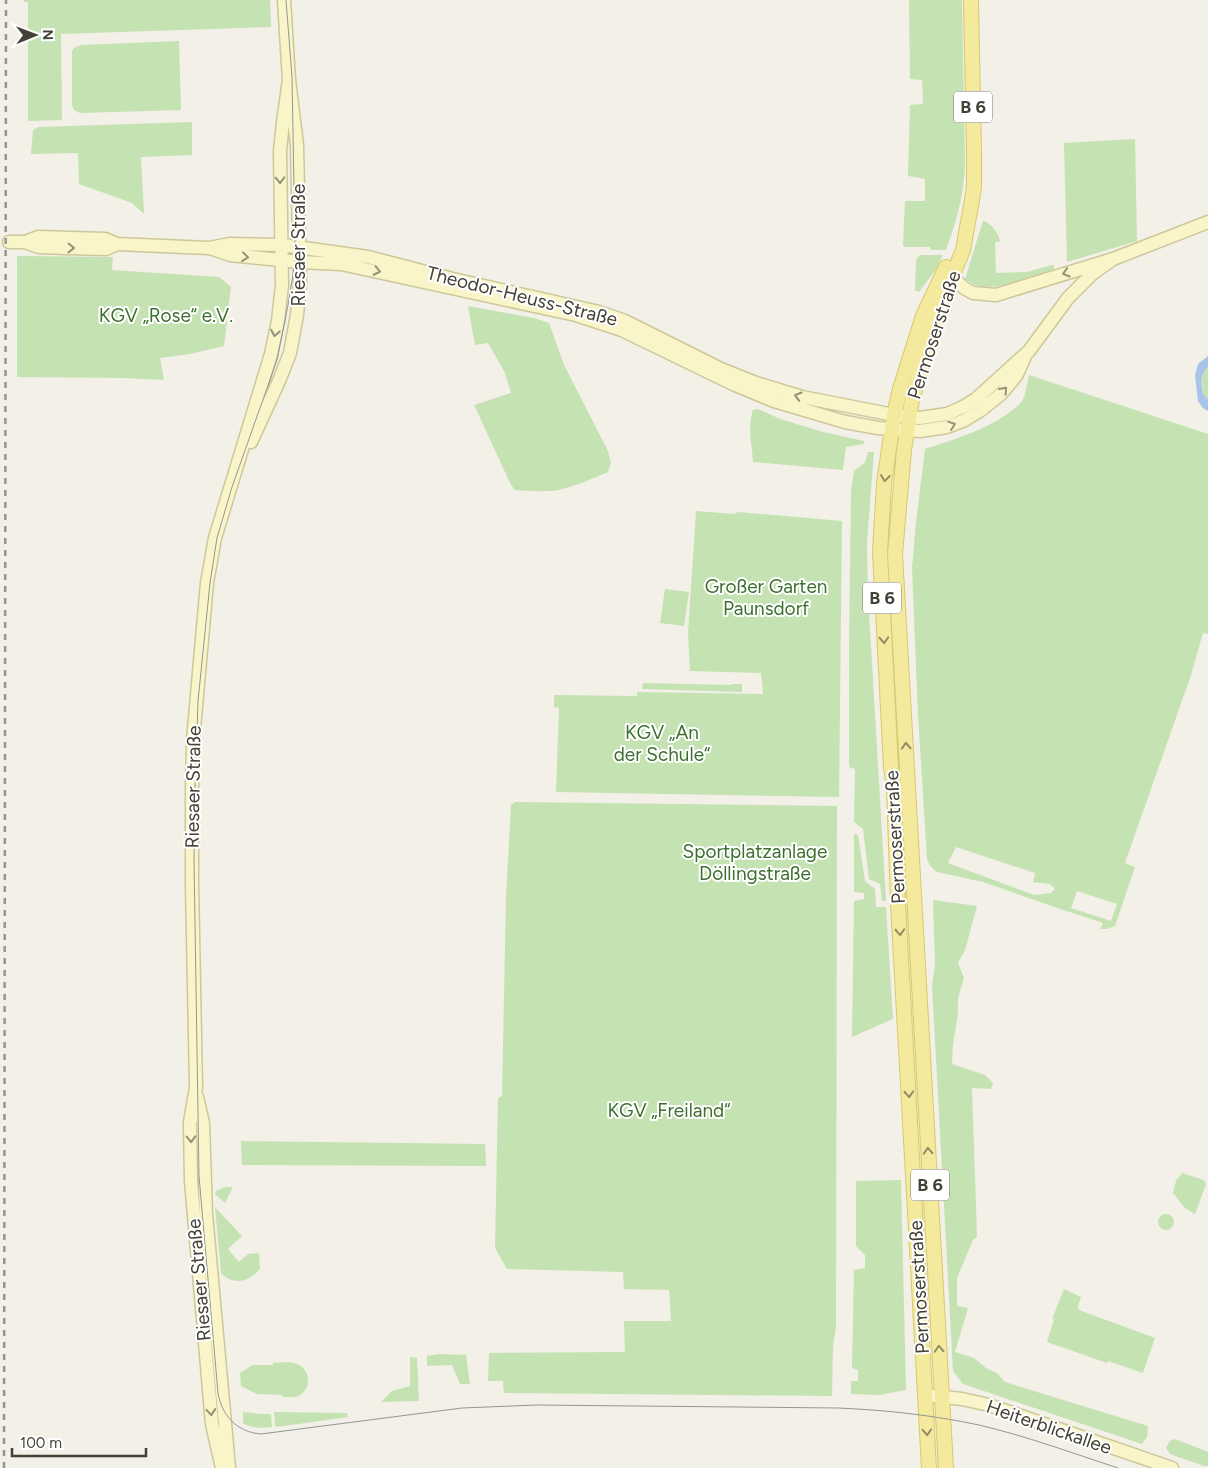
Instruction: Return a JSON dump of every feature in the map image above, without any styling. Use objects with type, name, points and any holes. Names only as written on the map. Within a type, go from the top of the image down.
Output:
[{"type":"main road","name":"Riesaer Straße","points":[[230,487],[279,381],[290,353],[298,315],[300,246],[297,145],[284,0]]},
{"type":"main road","name":"Permoserstraße","points":[[946,1468],[895,554],[904,450],[912,400],[931,334],[963,250],[974,187],[971,0]]},
{"type":"main road","name":"Riesaer Straße","points":[[229,1468],[206,1214],[203,1123],[196,1089],[192,884],[193,740],[207,583],[215,538],[271,354],[282,285],[280,152],[290,80]]},
{"type":"main road","name":"Permoserstraße","points":[[929,1468],[880,552],[884,483],[894,415],[903,380],[923,316],[968,221]]},
{"type":"main road","points":[[952,277],[964,288],[974,293],[996,295],[1113,259],[1208,222]]},
{"type":"main road","name":"Theodor-Heuss-Straße","points":[[9,242],[25,242],[39,247],[106,249],[117,244],[209,248],[230,244],[282,244],[368,257],[453,279],[598,312],[625,321],[721,369],[756,383],[802,397],[910,417],[930,417],[947,414],[963,407],[976,399],[1029,350]]},
{"type":"main road","name":"Theodor-Heuss-Straße","points":[[209,248],[230,255],[341,264],[363,268],[576,316],[622,330],[734,384],[774,401],[845,422],[908,431],[927,431],[947,427],[965,420],[981,410],[1001,394],[1016,376],[1029,350]]},
{"type":"main road","points":[[1029,350],[1068,298],[1092,274],[1113,259]]},
{"type":"main road","points":[[893,1039],[905,1027]]},
{"type":"main road","name":"Riesaer Straße","points":[[196,1089],[190,1122],[193,1203],[214,1438],[222,1468]]},
{"type":"main road","points":[[902,1163],[913,1178]]},
{"type":"main road","name":"Heiterblickallee","points":[[925,1395],[989,1405],[1172,1468]]},
{"type":"green space","points":[[24,0],[270,0],[271,27],[61,34],[62,120],[28,121],[28,2],[24,2]]},
{"type":"green space","points":[[909,0],[962,0],[965,165],[959,209],[946,250],[931,250],[930,247],[904,247],[903,245],[905,201],[925,201],[925,179],[908,176],[910,105],[923,104],[922,80],[910,79]]},
{"type":"green space","points":[[179,41],[181,110],[80,113],[74,110],[72,106],[72,51],[74,48],[81,45]]},
{"type":"green space","points":[[192,122],[192,155],[141,157],[144,214],[132,203],[79,184],[78,153],[31,154],[33,130],[39,127]]},
{"type":"green space","points":[[1135,139],[1137,241],[1067,262],[1064,143]]},
{"type":"green space","points":[[983,221],[991,226],[1000,239],[1000,242],[995,242],[996,273],[1027,272],[1052,265],[1054,265],[1054,271],[1015,283],[994,287],[975,285],[965,279]]},
{"type":"green space","points":[[920,255],[943,255],[936,269],[919,292],[915,290],[916,260]]},
{"type":"green space","name":"KGV „Rose“ e.V.","points":[[17,256],[113,257],[112,270],[219,277],[231,287],[224,346],[190,354],[160,358],[164,380],[17,377]]},
{"type":"green space","points":[[468,306],[534,318],[549,323],[564,365],[608,451],[611,463],[608,472],[559,490],[515,490],[474,405],[511,393],[505,373],[488,343],[475,345]]},
{"type":"green space","points":[[1208,367],[1208,399],[1203,394],[1202,383],[1205,370]]},
{"type":"green space","points":[[1029,375],[1208,434],[1208,634],[1203,633],[1191,675],[1125,863],[1135,867],[1115,926],[1107,929],[1100,929],[1103,923],[1070,912],[1070,910],[1069,912],[983,882],[937,872],[930,866],[927,859],[918,715],[912,568],[925,449],[977,431],[1013,410],[1022,401]],"holes":[[[956,847],[1035,873],[1033,882],[1050,884],[1055,889],[1051,893],[1034,895],[948,863]],[[1077,891],[1117,904],[1111,921],[1071,908]]]},
{"type":"green space","points":[[758,409],[780,419],[823,432],[864,441],[864,444],[846,447],[843,470],[753,462],[750,423],[753,410]]},
{"type":"green space","points":[[868,452],[874,452],[867,542],[868,595],[886,901],[882,901],[880,884],[869,879],[863,829],[854,822],[855,769],[849,767],[851,492],[854,471],[865,462]]},
{"type":"green space","points":[[696,511],[734,514],[738,512],[842,521],[839,797],[556,792],[559,708],[554,707],[554,695],[637,696],[637,692],[763,694],[761,673],[690,671],[688,633]]},
{"type":"green space","points":[[665,589],[689,592],[684,626],[660,623]]},
{"type":"green space","points":[[643,683],[742,684],[742,692],[642,689]]},
{"type":"green space","name":"KGV „Freiland“","points":[[515,802],[837,806],[836,1327],[833,1346],[832,1396],[504,1393],[503,1381],[488,1381],[489,1353],[625,1352],[624,1321],[671,1321],[669,1290],[624,1289],[623,1272],[507,1269],[495,1248],[498,1098],[502,1096],[506,897],[511,805]]},
{"type":"green space","points":[[854,834],[858,835],[865,881],[875,889],[876,907],[886,907],[893,1019],[852,1037],[854,901],[864,899],[864,893],[854,892]]},
{"type":"green space","points":[[933,900],[977,906],[965,950],[958,963],[964,978],[958,998],[952,1064],[985,1075],[993,1083],[991,1089],[972,1088],[977,1237],[973,1240],[957,1278],[957,1306],[968,1308],[955,1352],[974,1358],[986,1368],[997,1373],[1005,1382],[1148,1426],[1147,1437],[1142,1444],[963,1384],[953,1371],[932,986],[935,965]]},
{"type":"green space","points":[[241,1141],[485,1144],[486,1166],[242,1165]]},
{"type":"green space","points":[[1182,1173],[1204,1180],[1206,1184],[1195,1214],[1185,1208],[1173,1193],[1176,1181]]},
{"type":"green space","points":[[901,1180],[906,1390],[880,1395],[851,1394],[851,1381],[858,1381],[858,1370],[852,1368],[854,1270],[865,1268],[865,1255],[856,1246],[856,1181]]},
{"type":"green space","points":[[225,1187],[233,1187],[225,1203],[215,1194],[216,1191]]},
{"type":"green space","points":[[215,1207],[242,1236],[228,1249],[239,1262],[248,1254],[259,1253],[260,1269],[251,1277],[236,1281],[221,1273]]},
{"type":"green space","points":[[1163,1214],[1169,1214],[1174,1219],[1172,1228],[1163,1230],[1158,1225],[1158,1219]]},
{"type":"green space","points":[[1064,1289],[1081,1297],[1078,1306],[1079,1310],[1155,1338],[1143,1373],[1108,1361],[1107,1363],[1047,1342],[1054,1319],[1052,1319]]},
{"type":"green space","points":[[439,1354],[466,1355],[470,1384],[460,1384],[452,1365],[427,1366],[427,1356]]},
{"type":"green space","points":[[410,1357],[417,1358],[419,1401],[381,1402],[392,1391],[410,1386]]},
{"type":"green space","points":[[273,1363],[297,1364],[305,1370],[308,1385],[303,1393],[294,1397],[282,1397],[282,1395],[257,1394],[241,1386],[240,1373],[253,1365],[273,1365]]},
{"type":"green space","points":[[243,1412],[271,1414],[272,1427],[257,1428],[246,1425],[243,1423]]},
{"type":"green space","points":[[274,1412],[347,1413],[348,1417],[277,1427],[275,1425]]},
{"type":"green space","points":[[1175,1439],[1208,1452],[1208,1466],[1170,1454],[1166,1448],[1170,1441]]},
{"type":"water","points":[[1208,356],[1208,367],[1202,376],[1202,383],[1203,394],[1208,399],[1208,411],[1198,401],[1195,375],[1198,364]]},
{"type":"tram line","points":[[286,0],[292,77],[295,262],[277,360],[232,487],[217,538],[210,583],[198,701],[194,859],[199,1176],[218,1393],[223,1409],[227,1416],[238,1426],[252,1433],[261,1434],[462,1408],[536,1405],[856,1409],[926,1416],[997,1429],[1118,1468]]},
{"type":"railway","points":[[4,1468],[6,0]]},
{"type":"park label","name":"Großer Garten Paunsdorf","points":[[766,597]]},
{"type":"park label","name":"KGV „An der Schule“","points":[[662,743]]},
{"type":"park label","name":"Sportplatzanlage Döllingstraße","points":[[755,862]]}]
